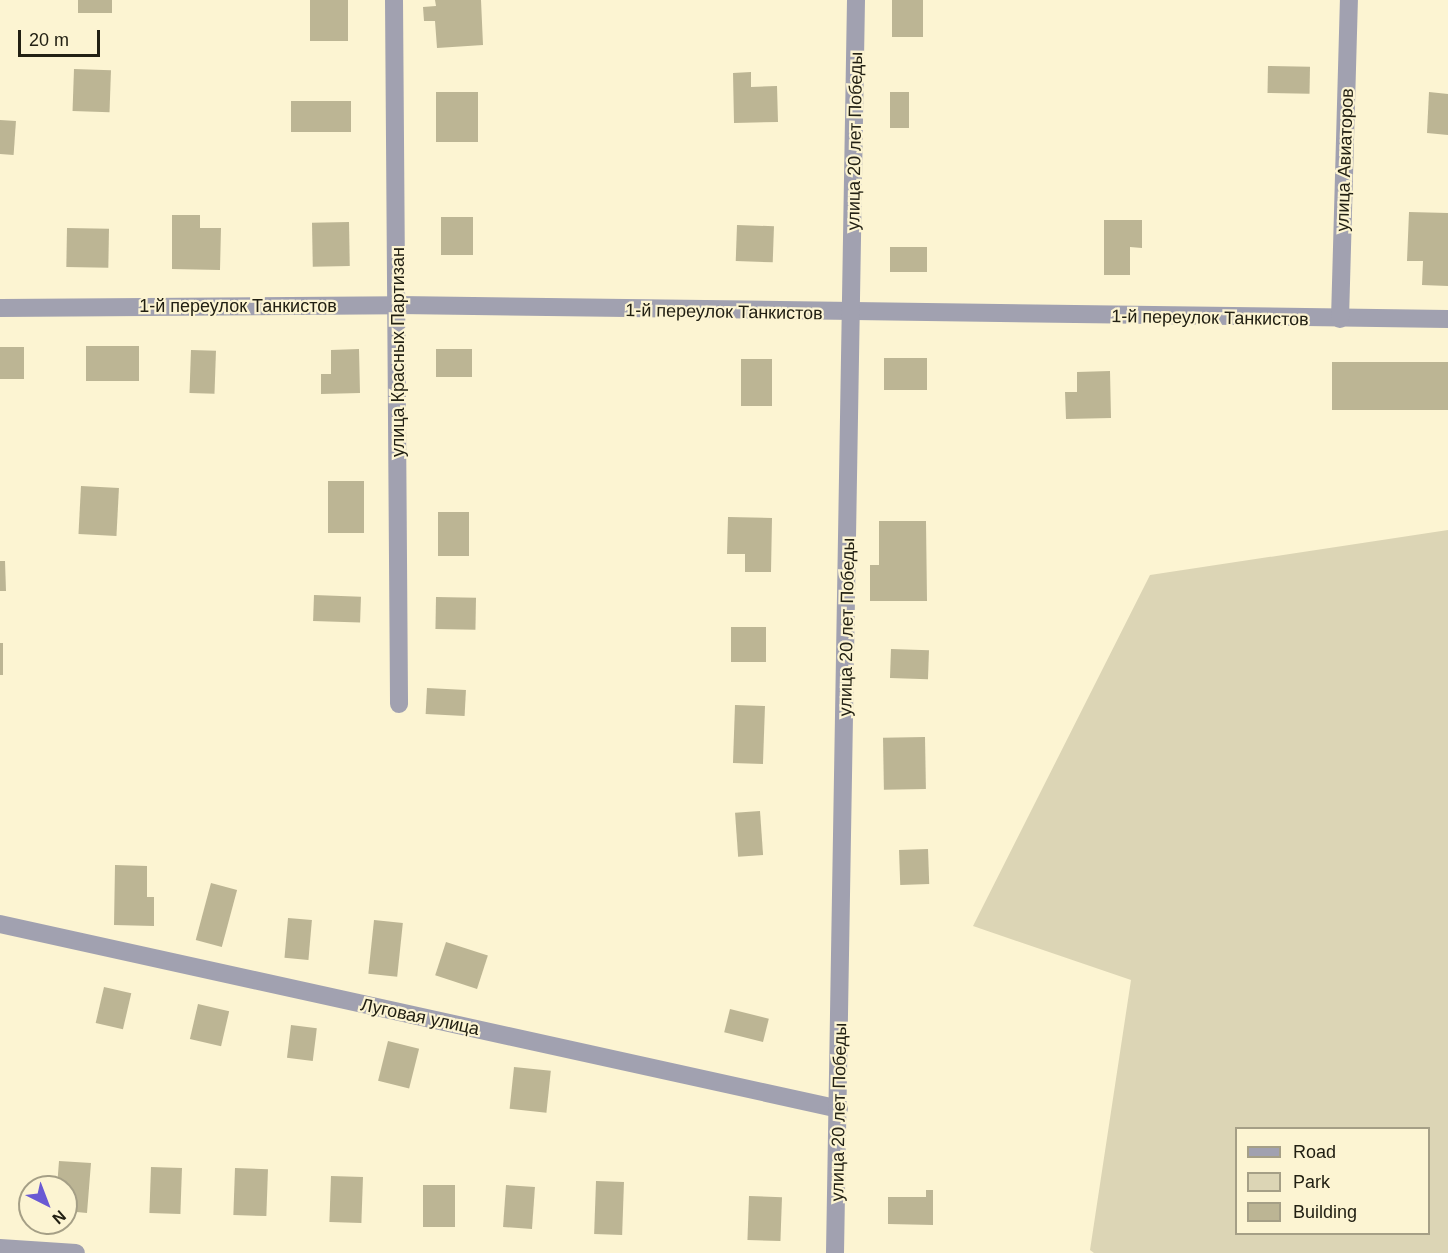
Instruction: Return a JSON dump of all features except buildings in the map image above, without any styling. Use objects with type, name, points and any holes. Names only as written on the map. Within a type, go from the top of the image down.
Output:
[{"type":"street","name":"улица Красных Партизан","points":[[394,0],[399,305],[399,704]]},
{"type":"street","name":"улица 20 лет Победы","points":[[835,1253],[853,315],[856,0]]},
{"type":"street","name":"улица Авиаторов","points":[[1340,319],[1350,0]]},
{"type":"street","name":"1-й переулок Танкистов","points":[[0,308],[399,305],[853,315],[1448,320]]},
{"type":"street","name":"Луговая улица","points":[[0,924],[839,1109]]},
{"type":"street","points":[[0,1248],[76,1253]]},
{"type":"green space","points":[[1448,530],[1448,1253],[1094,1253],[1090,1250],[1131,980],[973,926],[1150,575]]}]
